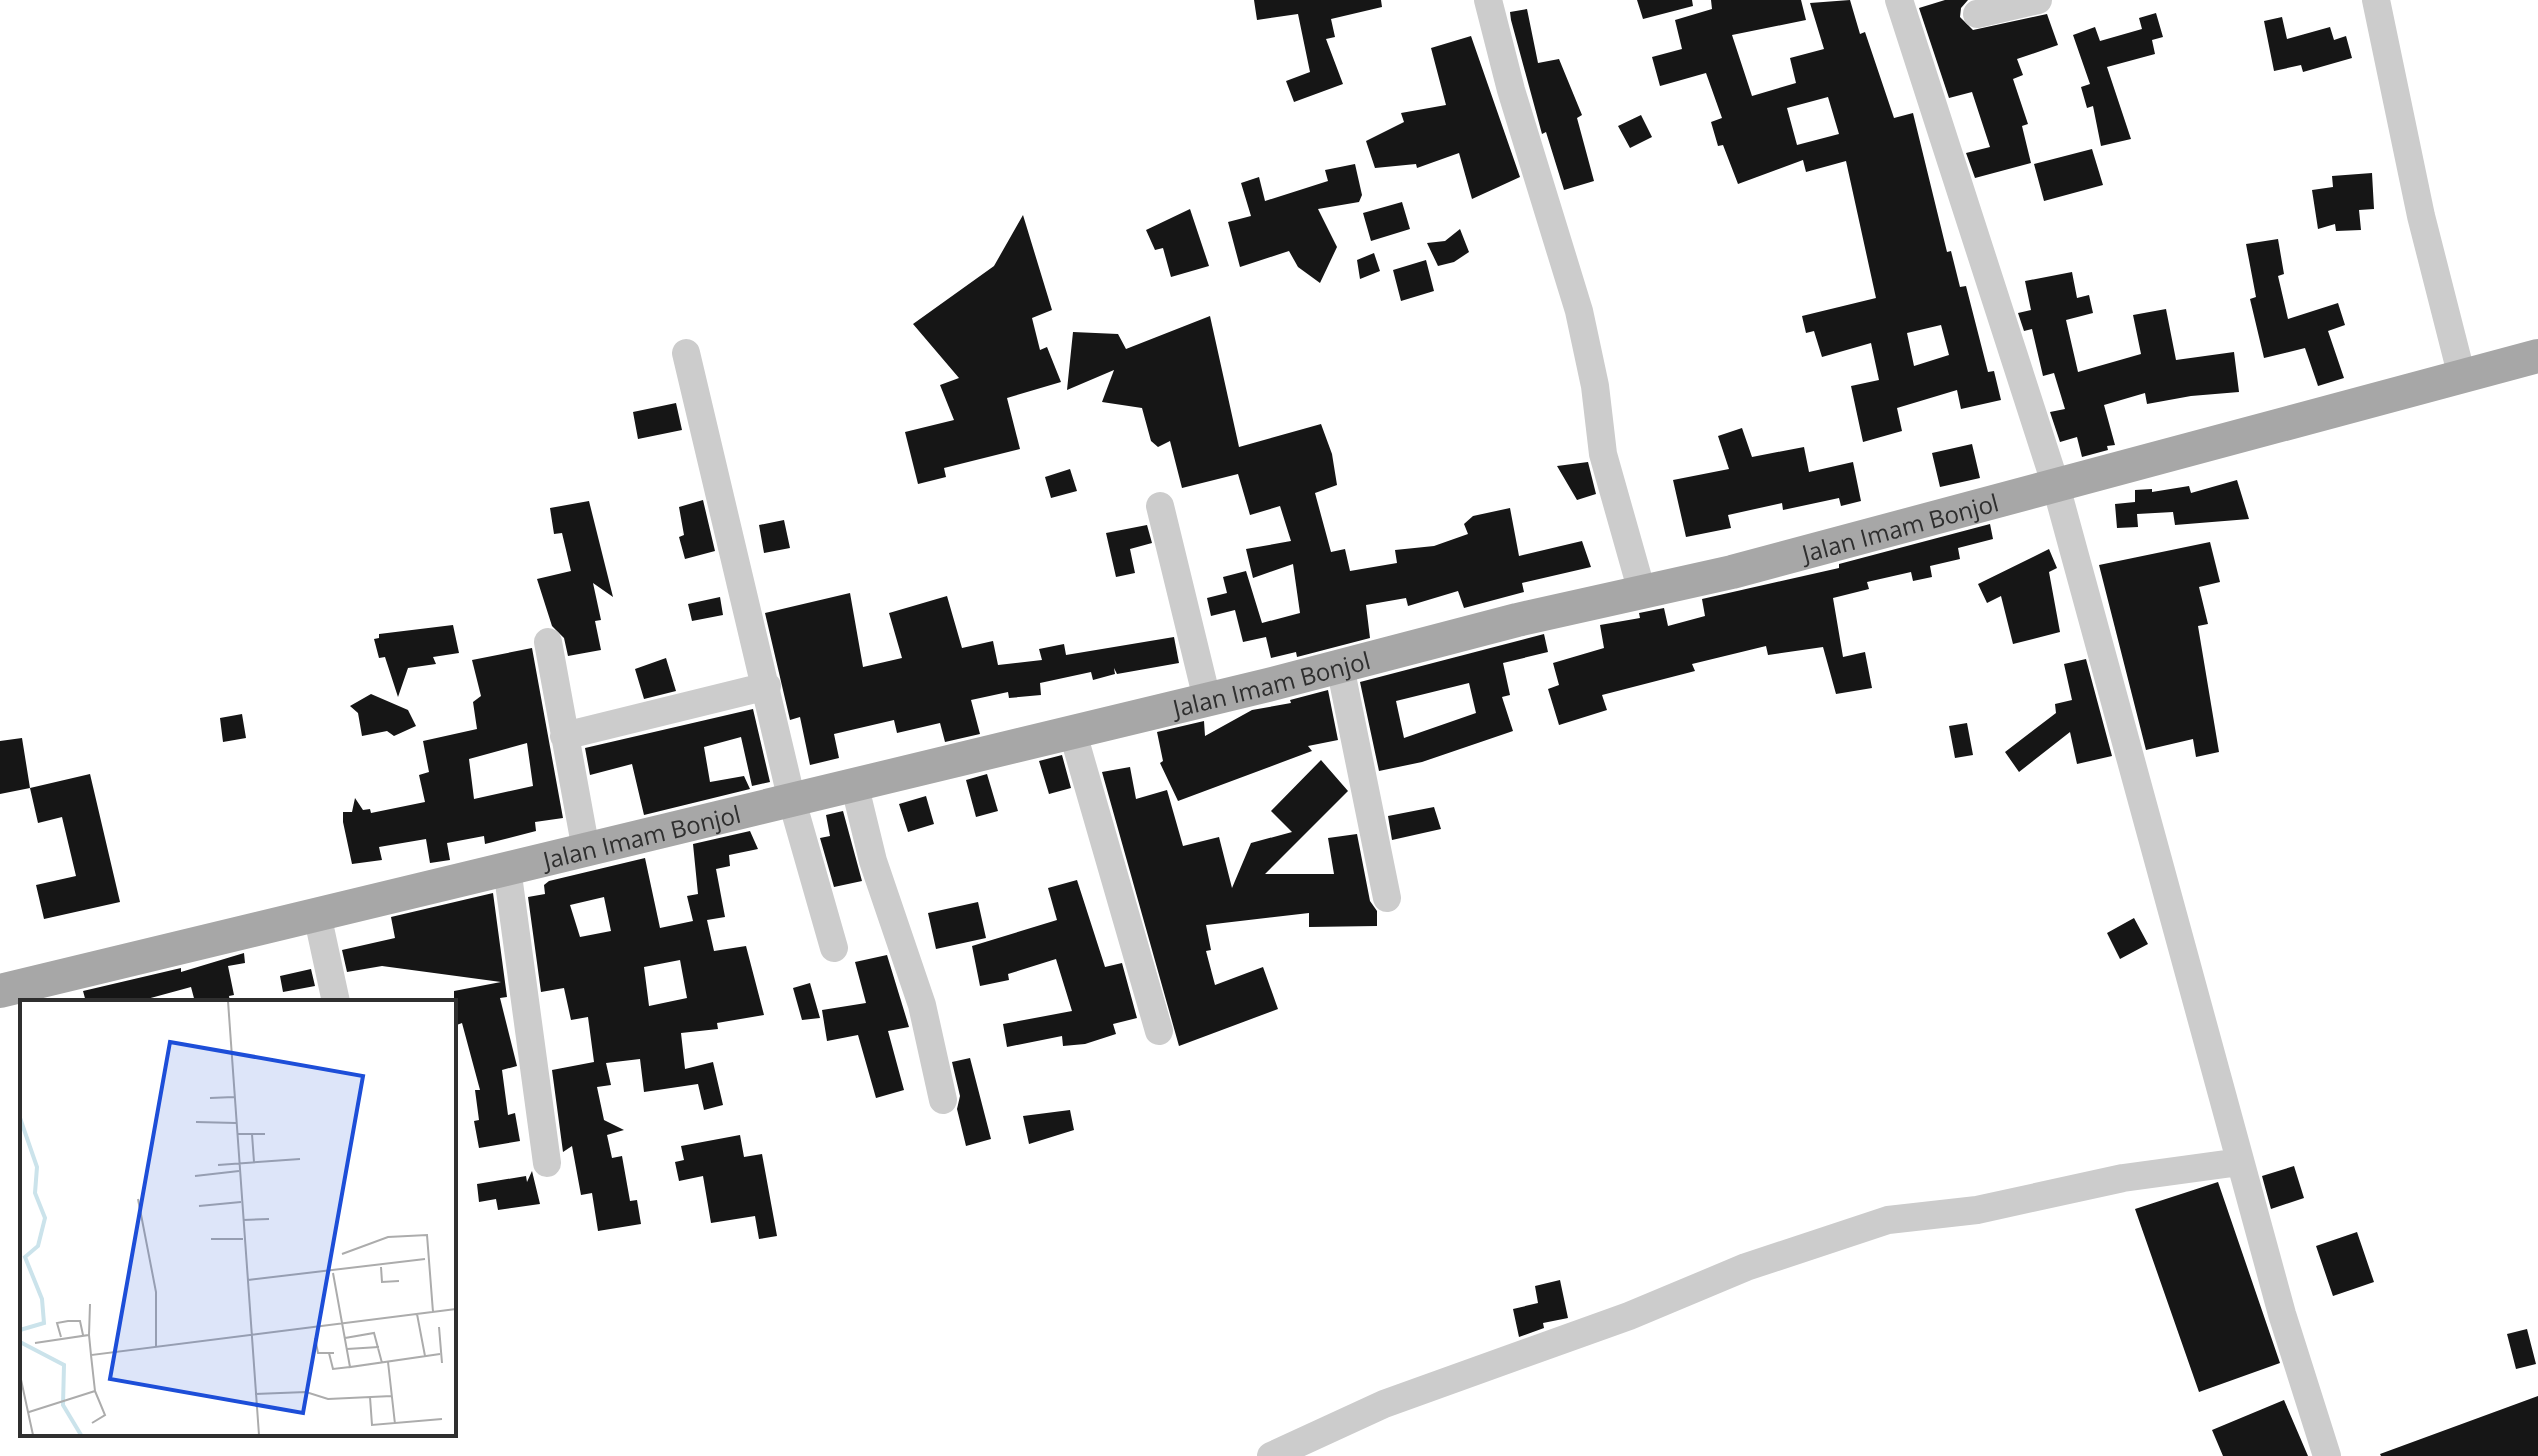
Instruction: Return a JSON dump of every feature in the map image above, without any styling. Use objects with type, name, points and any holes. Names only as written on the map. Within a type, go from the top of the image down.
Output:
[{"type":"main road","name":"Jalan Imam Bonjol","points":[[0,991],[1732,572],[2538,356]]},
{"type":"street","points":[[1488,0],[1511,90],[1579,311],[1595,386],[1603,454],[1642,592]]},
{"type":"street","points":[[1899,0],[2056,486],[2282,1314],[2327,1456]]},
{"type":"street","points":[[1977,14],[2038,0]]},
{"type":"street","points":[[2376,0],[2421,216],[2462,377]]},
{"type":"street","points":[[686,353],[792,801],[834,948]]},
{"type":"street","points":[[1160,506],[1207,699]]},
{"type":"street","points":[[548,642],[586,850]]},
{"type":"street","points":[[1340,666],[1387,898]]},
{"type":"street","points":[[564,736],[767,686]]},
{"type":"street","points":[[1072,730],[1159,1031]]},
{"type":"street","points":[[854,783],[873,861],[922,1005],[943,1100]]},
{"type":"street","points":[[507,868],[547,1163]]},
{"type":"street","points":[[317,914],[336,1000]]},
{"type":"street","points":[[1271,1456],[1384,1404],[1629,1316],[1746,1267],[1888,1220],[1977,1210],[2123,1178],[2240,1162]]},
{"type":"building","points":[[1254,0],[1381,0],[1382,7],[1331,19],[1335,37],[1326,39],[1343,84],[1294,102],[1286,81],[1310,72],[1298,14],[1257,20]]},
{"type":"building","points":[[1637,0],[1692,0],[1693,6],[1643,19]]},
{"type":"building","points":[[1711,0],[1801,0],[1806,20],[1732,35],[1752,96],[1796,83],[1790,58],[1824,49],[1810,3],[1850,0],[1860,34],[1865,32],[1894,118],[1913,113],[1947,252],[1951,251],[1960,287],[1966,286],[1988,372],[1994,371],[2001,400],[1961,409],[1957,390],[1897,408],[1902,431],[1863,442],[1851,386],[1879,380],[1871,343],[1822,357],[1814,331],[1806,333],[1802,316],[1876,298],[1846,161],[1806,172],[1803,160],[1738,184],[1723,145],[1718,146],[1711,122],[1722,118],[1706,73],[1660,86],[1652,57],[1682,49],[1675,20],[1712,9]],"holes":[[[1828,97],[1839,134],[1797,145],[1787,108]],[[1941,325],[1949,355],[1914,366],[1907,333]]]},
{"type":"building","points":[[1945,0],[1968,0],[1961,8],[1960,17],[1973,30],[2047,14],[2058,45],[2017,59],[2023,75],[2013,79],[2028,124],[2022,126],[2031,163],[1975,178],[1966,153],[1990,147],[1972,92],[1949,98],[1919,8]]},
{"type":"building","points":[[1527,9],[1538,63],[1559,59],[1582,115],[1577,118],[1594,181],[1564,190],[1546,132],[1542,134],[1511,20],[1510,12]]},
{"type":"building","points":[[2156,13],[2163,37],[2152,40],[2155,54],[2107,67],[2131,139],[2101,146],[2093,106],[2087,108],[2081,87],[2090,84],[2073,35],[2095,27],[2100,41],[2142,29],[2139,18]]},
{"type":"building","points":[[2282,17],[2287,39],[2330,27],[2334,40],[2346,36],[2352,58],[2303,72],[2301,65],[2274,71],[2264,21]]},
{"type":"building","points":[[1471,36],[1520,177],[1472,199],[1459,153],[1417,168],[1416,164],[1375,168],[1366,141],[1404,122],[1401,113],[1446,105],[1431,48]]},
{"type":"building","points":[[1641,115],[1652,137],[1630,148],[1618,126]]},
{"type":"building","points":[[2092,149],[2103,185],[2044,201],[2034,164]]},
{"type":"building","points":[[1355,164],[1362,195],[1359,202],[1318,209],[1337,247],[1320,283],[1298,267],[1289,251],[1240,267],[1228,222],[1251,216],[1241,183],[1259,177],[1265,201],[1328,181],[1325,170]]},
{"type":"building","points":[[2372,173],[2374,209],[2359,210],[2361,230],[2336,231],[2335,224],[2318,229],[2312,190],[2333,187],[2332,176]]},
{"type":"building","points":[[1402,202],[1410,229],[1371,241],[1363,213]]},
{"type":"building","points":[[1190,209],[1209,266],[1171,277],[1163,248],[1155,250],[1146,230]]},
{"type":"building","points":[[1023,215],[1052,310],[1032,318],[1040,350],[1047,347],[1061,382],[1007,398],[1020,449],[944,468],[946,477],[918,484],[905,432],[954,420],[940,385],[959,378],[913,324],[994,266]]},
{"type":"building","points":[[1460,229],[1469,252],[1454,262],[1438,266],[1427,243],[1445,241]]},
{"type":"building","points":[[2278,239],[2284,274],[2278,276],[2288,319],[2338,303],[2345,325],[2328,331],[2344,378],[2318,386],[2305,348],[2264,358],[2250,299],[2256,297],[2246,244]]},
{"type":"building","points":[[1374,253],[1380,271],[1360,279],[1357,260]]},
{"type":"building","points":[[1426,260],[1434,291],[1401,301],[1393,270]]},
{"type":"building","points":[[2072,272],[2077,298],[2089,295],[2093,313],[2066,320],[2078,372],[2141,354],[2133,315],[2166,309],[2176,360],[2234,352],[2239,392],[2147,404],[2145,393],[2104,405],[2115,445],[2107,446],[2108,450],[2082,457],[2077,437],[2060,442],[2050,412],[2065,409],[2054,373],[2043,376],[2032,329],[2024,331],[2018,313],[2031,310],[2025,281]]},
{"type":"building","points":[[1210,316],[1239,447],[1321,424],[1332,454],[1337,485],[1315,493],[1331,552],[1345,549],[1350,571],[1397,563],[1395,550],[1434,546],[1468,534],[1464,524],[1473,516],[1510,508],[1519,556],[1582,541],[1591,567],[1522,583],[1524,592],[1464,608],[1458,591],[1408,606],[1406,598],[1366,605],[1370,638],[1297,657],[1296,652],[1271,658],[1266,637],[1243,642],[1235,610],[1211,616],[1207,598],[1227,593],[1223,577],[1246,571],[1262,623],[1300,613],[1293,564],[1253,578],[1246,549],[1291,541],[1280,506],[1250,515],[1238,474],[1182,488],[1170,441],[1158,447],[1151,441],[1142,408],[1102,402],[1114,370],[1067,390],[1073,332],[1118,334],[1126,349]]},
{"type":"building","points":[[676,403],[682,430],[638,439],[633,412]]},
{"type":"building","points":[[1742,428],[1752,457],[1804,447],[1809,472],[1853,462],[1861,501],[1841,506],[1839,498],[1783,510],[1782,503],[1728,515],[1731,528],[1686,537],[1673,480],[1729,469],[1718,436]]},
{"type":"building","points":[[1972,444],[1980,478],[1940,487],[1932,453]]},
{"type":"building","points":[[1588,462],[1596,494],[1577,500],[1557,466]]},
{"type":"building","points":[[1070,469],[1077,491],[1051,498],[1045,477]]},
{"type":"building","points":[[2237,480],[2249,519],[2175,525],[2173,512],[2137,514],[2138,527],[2117,528],[2115,504],[2135,502],[2135,490],[2152,489],[2152,492],[2189,486],[2191,493]]},
{"type":"building","points":[[703,500],[715,551],[685,559],[679,537],[684,535],[679,507]]},
{"type":"building","points":[[589,501],[613,597],[593,583],[601,620],[595,621],[601,650],[568,656],[564,638],[552,626],[537,579],[571,571],[562,533],[554,534],[550,508]]},
{"type":"building","points":[[784,520],[790,548],[764,553],[759,525]]},
{"type":"building","points":[[1990,524],[1993,539],[1958,548],[1960,559],[1930,566],[1932,577],[1913,581],[1911,572],[1867,582],[1869,589],[1833,598],[1843,657],[1865,652],[1872,688],[1836,694],[1823,647],[1768,655],[1766,646],[1692,664],[1695,671],[1602,695],[1607,710],[1559,725],[1548,689],[1559,685],[1553,663],[1604,648],[1600,625],[1640,618],[1639,613],[1664,608],[1668,626],[1705,616],[1702,599],[1839,568],[1839,564]]},
{"type":"building","points":[[1147,525],[1152,543],[1130,549],[1135,573],[1116,577],[1106,533]]},
{"type":"building","points":[[2210,542],[2220,582],[2199,587],[2208,624],[2198,626],[2219,752],[2196,757],[2193,739],[2146,750],[2099,565]]},
{"type":"building","points":[[2049,549],[2057,568],[2049,572],[2060,632],[2013,644],[2001,596],[1987,603],[1978,584]]},
{"type":"building","points":[[850,593],[863,667],[902,658],[889,613],[947,596],[962,648],[993,641],[998,665],[1042,660],[1039,649],[1064,644],[1066,655],[1174,637],[1179,663],[1117,674],[1114,668],[1115,674],[1093,680],[1091,672],[1040,683],[1041,695],[1009,698],[1008,692],[971,700],[980,734],[945,742],[940,723],[897,733],[894,720],[834,734],[839,758],[810,765],[800,717],[790,720],[765,613]]},
{"type":"building","points":[[720,597],[723,615],[692,621],[688,604]]},
{"type":"building","points":[[453,625],[459,653],[433,657],[436,664],[408,668],[398,697],[385,657],[379,658],[374,639],[379,638],[379,634]]},
{"type":"building","points":[[1544,634],[1548,652],[1503,663],[1510,695],[1502,697],[1513,731],[1422,762],[1379,771],[1360,682]],"holes":[[[1469,683],[1476,713],[1404,738],[1396,701]]]},
{"type":"building","points":[[532,648],[563,818],[535,822],[536,831],[485,844],[484,836],[447,843],[450,860],[430,863],[426,839],[379,847],[382,860],[352,864],[343,812],[352,812],[355,798],[363,810],[370,809],[371,813],[425,802],[419,775],[429,772],[423,741],[477,729],[473,702],[481,696],[472,660]],"holes":[[[527,743],[533,786],[474,799],[469,759]]]},
{"type":"building","points":[[666,658],[676,691],[644,699],[635,669]]},
{"type":"building","points":[[2086,659],[2112,756],[2077,764],[2070,732],[2019,772],[2005,752],[2056,713],[2055,704],[2072,700],[2064,664]]},
{"type":"building","points":[[1328,690],[1338,740],[1308,746],[1312,751],[1178,801],[1160,763],[1163,761],[1157,732],[1204,721],[1205,736],[1252,710],[1291,703],[1290,700]]},
{"type":"building","points":[[371,694],[408,710],[416,726],[394,736],[387,731],[362,736],[358,713],[350,706]]},
{"type":"building","points":[[753,709],[770,782],[752,786],[741,737],[704,747],[710,782],[744,776],[750,789],[644,815],[632,764],[590,775],[585,748]]},
{"type":"building","points":[[242,714],[246,738],[223,742],[220,718]]},
{"type":"building","points":[[1967,723],[1973,755],[1955,758],[1949,726]]},
{"type":"building","points":[[22,738],[30,788],[0,794],[0,741]]},
{"type":"building","points":[[1062,755],[1071,788],[1049,794],[1039,761]]},
{"type":"building","points":[[1321,760],[1348,791],[1265,874],[1334,874],[1328,838],[1357,834],[1370,901],[1377,911],[1377,926],[1309,927],[1309,913],[1206,925],[1211,950],[1206,951],[1215,985],[1263,967],[1278,1009],[1179,1046],[1102,772],[1130,767],[1136,799],[1167,790],[1183,846],[1219,837],[1232,888],[1251,843],[1292,832],[1271,811]]},
{"type":"building","points":[[90,774],[120,902],[44,919],[36,885],[76,876],[62,817],[38,823],[30,788]]},
{"type":"building","points":[[987,774],[998,811],[976,817],[966,780]]},
{"type":"building","points":[[926,796],[934,824],[908,832],[899,804]]},
{"type":"building","points":[[1434,807],[1441,829],[1392,840],[1388,816]]},
{"type":"building","points":[[843,811],[862,881],[834,887],[820,838],[830,836],[826,815]]},
{"type":"building","points":[[750,831],[758,849],[729,855],[730,866],[716,869],[725,917],[707,920],[714,951],[746,946],[764,1015],[717,1023],[718,1029],[681,1033],[685,1069],[713,1062],[723,1105],[704,1110],[698,1084],[644,1092],[640,1059],[606,1063],[611,1085],[597,1087],[604,1120],[624,1130],[607,1135],[612,1158],[622,1156],[630,1201],[637,1200],[641,1224],[598,1231],[592,1193],[581,1195],[572,1146],[563,1152],[552,1070],[594,1062],[588,1017],[571,1020],[564,988],[541,992],[528,897],[545,894],[544,885],[549,881],[645,858],[660,928],[693,921],[687,896],[698,894],[693,844]],"holes":[[[604,897],[611,931],[580,937],[570,905]],[[680,960],[687,998],[649,1006],[644,967]]]},
{"type":"building","points":[[1077,880],[1105,967],[1122,963],[1137,1018],[1113,1024],[1116,1034],[1085,1044],[1063,1046],[1062,1036],[1007,1047],[1003,1024],[1072,1011],[1056,959],[1008,974],[1009,980],[980,986],[972,946],[1057,920],[1048,888]]},
{"type":"building","points":[[493,893],[507,997],[500,998],[517,1066],[502,1070],[508,1115],[515,1113],[520,1141],[479,1148],[474,1121],[479,1120],[475,1090],[480,1090],[462,1023],[456,1025],[454,991],[501,982],[382,966],[347,972],[342,950],[395,938],[391,917]]},
{"type":"building","points":[[978,902],[986,938],[936,949],[928,913]]},
{"type":"building","points":[[2134,918],[2148,944],[2120,959],[2107,933]]},
{"type":"building","points":[[244,953],[245,963],[228,966],[234,995],[229,996],[230,1000],[194,1000],[191,987],[143,1000],[85,1000],[83,991],[181,968],[181,972]]},
{"type":"building","points":[[887,955],[909,1027],[888,1031],[904,1090],[876,1098],[858,1035],[827,1041],[822,1010],[866,1003],[855,962]]},
{"type":"building","points":[[311,969],[315,986],[283,992],[280,976]]},
{"type":"building","points":[[810,983],[820,1018],[802,1020],[793,988]]},
{"type":"building","points":[[970,1058],[991,1139],[966,1146],[957,1109],[960,1096],[952,1062]]},
{"type":"building","points":[[1070,1110],[1074,1130],[1029,1144],[1023,1116]]},
{"type":"building","points":[[740,1135],[744,1157],[762,1154],[777,1236],[759,1239],[755,1216],[711,1223],[703,1176],[679,1181],[675,1162],[684,1160],[681,1146]]},
{"type":"building","points":[[2294,1166],[2304,1198],[2271,1209],[2262,1176]]},
{"type":"building","points":[[532,1171],[540,1204],[498,1210],[496,1199],[479,1202],[477,1184],[526,1176],[527,1182]]},
{"type":"building","points":[[2218,1182],[2280,1363],[2199,1392],[2135,1209]]},
{"type":"building","points":[[2357,1232],[2374,1282],[2333,1296],[2316,1246]]},
{"type":"building","points":[[1560,1280],[1568,1318],[1543,1323],[1544,1328],[1519,1337],[1513,1309],[1538,1303],[1535,1286]]},
{"type":"building","points":[[2527,1329],[2536,1364],[2516,1369],[2507,1334]]},
{"type":"building","points":[[2538,1396],[2538,1456],[2380,1454]]},
{"type":"building","points":[[2284,1400],[2308,1456],[2223,1456],[2212,1430]]}]
